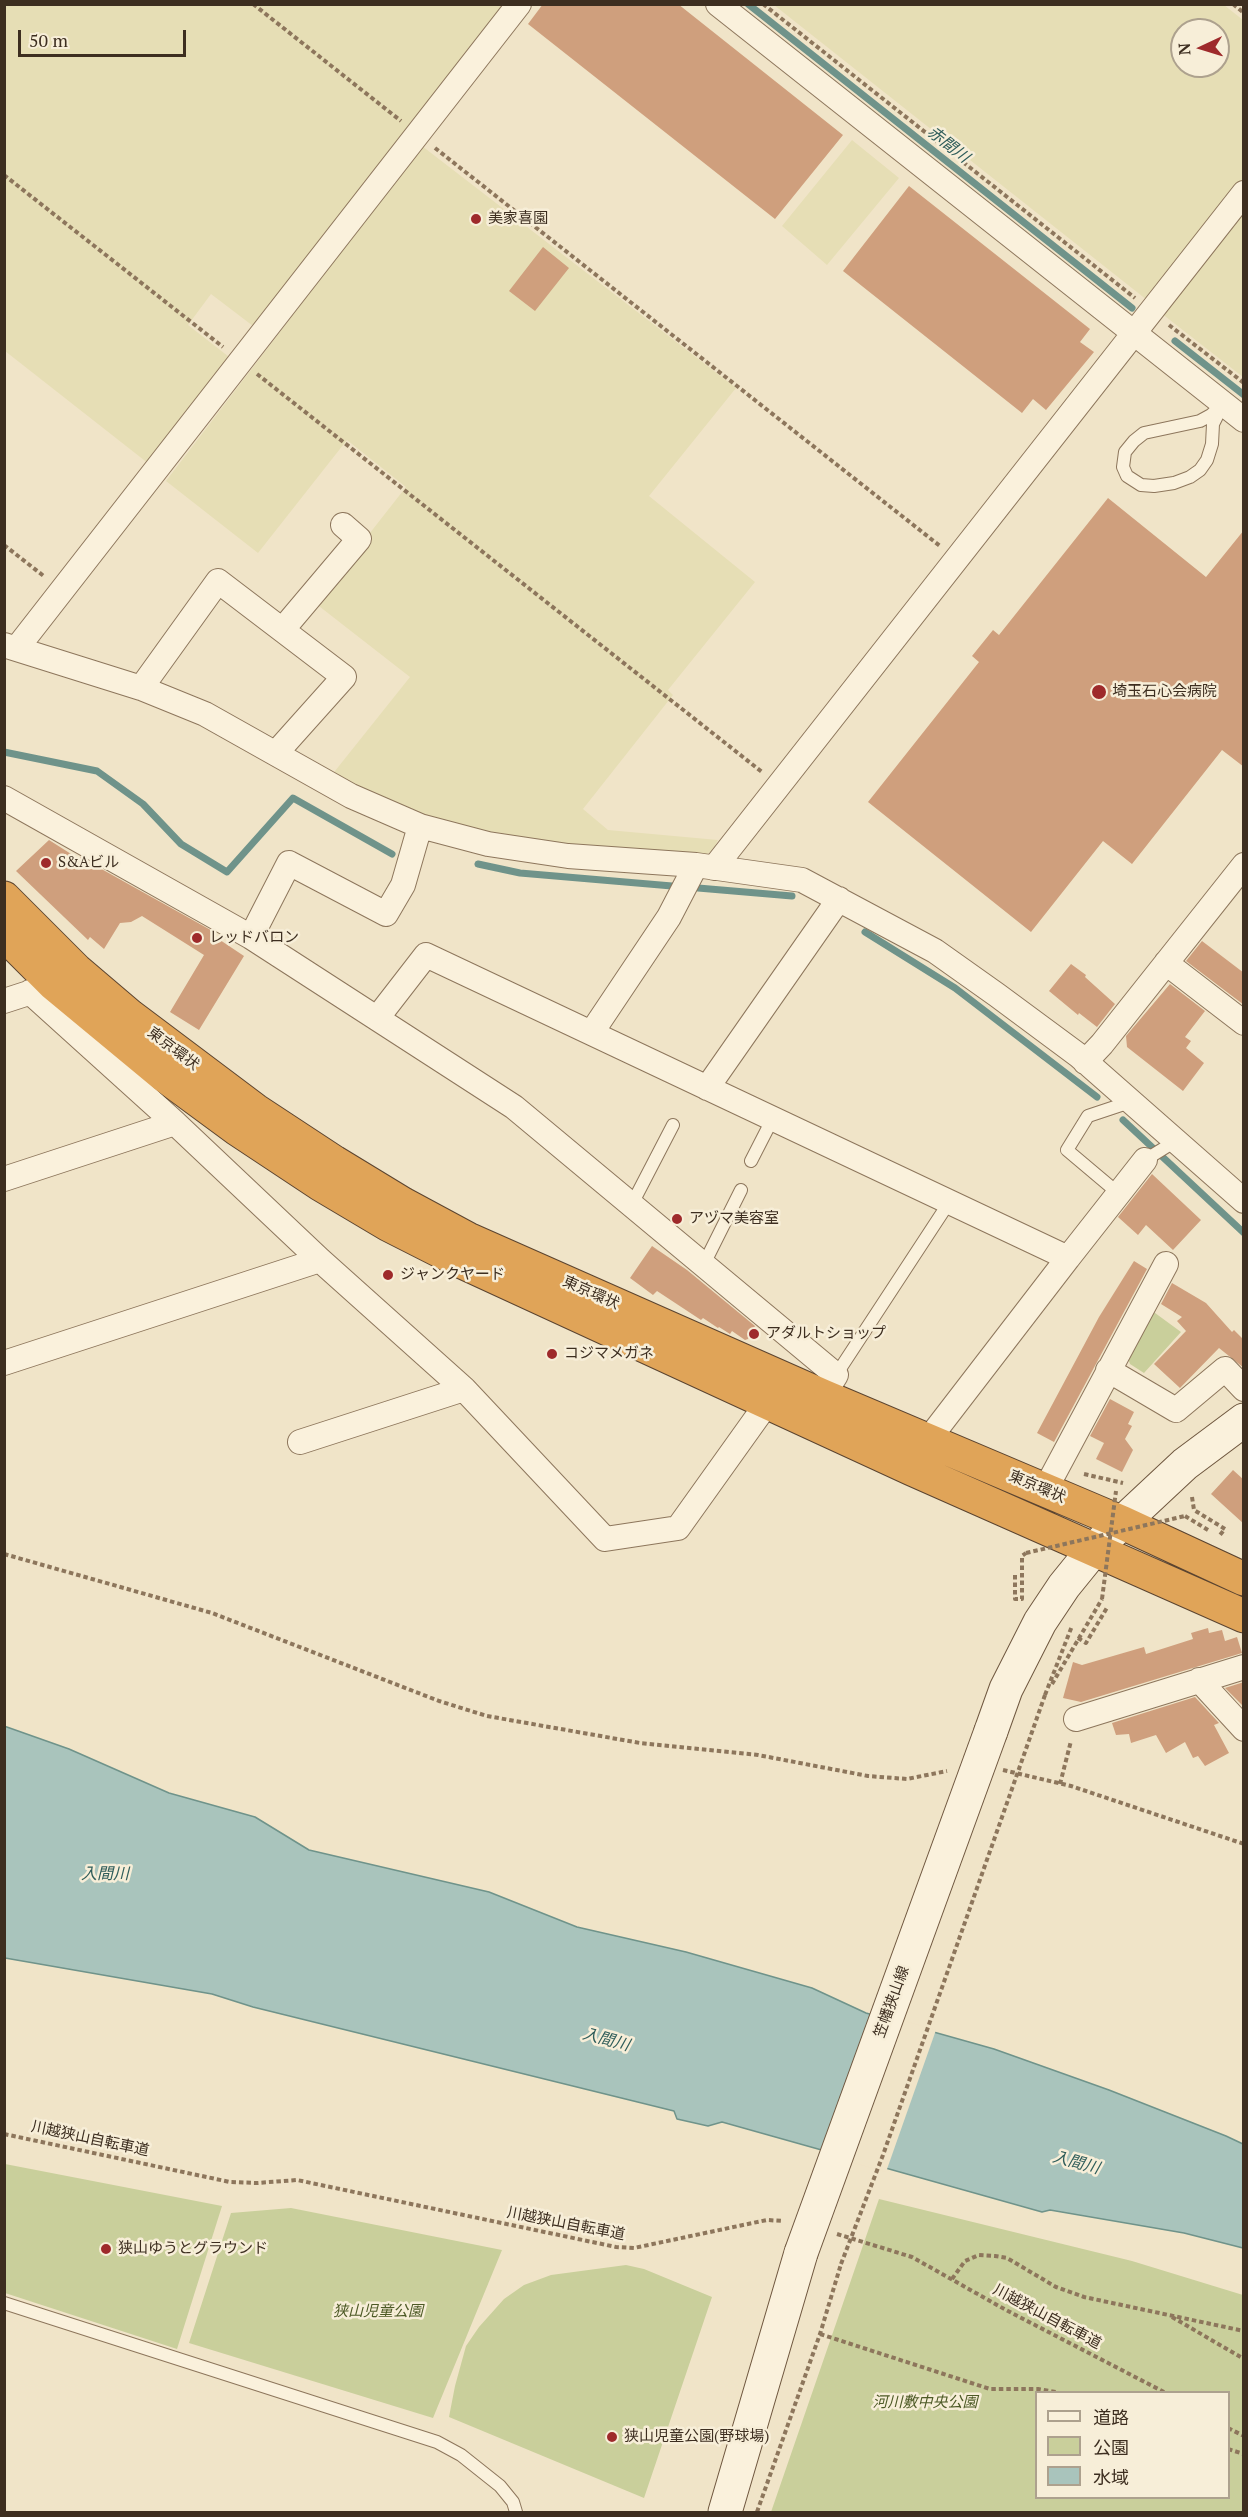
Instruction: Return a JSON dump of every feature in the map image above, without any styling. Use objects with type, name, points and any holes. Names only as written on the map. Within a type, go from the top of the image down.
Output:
[{"type":"highway","name":"東京環状","points":[[4,898],[76,970],[130,1016],[255,1110],[403,1204],[468,1239],[829,1386],[928,1440],[1045,1490],[1109,1535],[1244,1616]]},
{"type":"highway","name":"東京環状","points":[[4,934],[42,988],[237,1129],[330,1190],[458,1260],[768,1402],[1109,1535],[1244,1579]]},
{"type":"main road","name":"笠幡狭山線","points":[[725,2512],[801,2253],[1014,1671],[1040,1622],[1064,1586],[1109,1535],[1185,1464],[1244,1420]]},
{"type":"street","points":[[519,4],[62,590],[11,646],[141,688],[205,714],[351,796],[420,826],[488,844],[568,856],[705,866],[802,880],[935,951],[1085,1062],[1244,1201]]},
{"type":"street","points":[[718,4],[1244,420]]},
{"type":"street","points":[[592,1032],[705,866],[779,786],[1244,193]]},
{"type":"street","points":[[283,629],[359,539],[343,525]]},
{"type":"street","points":[[141,688],[218,581],[344,677],[276,753]]},
{"type":"street","points":[[4,798],[251,937],[514,1107],[703,1266],[829,1386]]},
{"type":"street","points":[[251,937],[289,863],[386,914],[403,885],[420,826]]},
{"type":"street","points":[[1085,1062],[1102,1044],[1244,865]]},
{"type":"street","points":[[707,1088],[839,899]]},
{"type":"street","points":[[378,1017],[426,955],[1068,1258]]},
{"type":"street","points":[[1166,963],[1244,1023]]},
{"type":"street","points":[[4,1001],[42,988],[175,1123],[320,1260],[464,1389],[605,1539],[678,1527],[768,1402]]},
{"type":"street","points":[[4,1179],[175,1123]]},
{"type":"street","points":[[928,1440],[1144,1160]]},
{"type":"street","points":[[4,1363],[320,1260]]},
{"type":"street","points":[[1045,1490],[1166,1264]]},
{"type":"street","points":[[1108,1370],[1176,1410],[1225,1369],[1244,1389]]},
{"type":"street","points":[[300,1443],[464,1389]]},
{"type":"street","points":[[1076,1719],[1244,1667]]},
{"type":"street","points":[[1199,1680],[1244,1729]]},
{"type":"lane","points":[[1223,404],[1213,424],[1212,444],[1207,460],[1200,470],[1174,483],[1154,486],[1141,485],[1127,476],[1123,467],[1125,452],[1134,441],[1151,431],[1186,426],[1200,421],[1223,404]]},
{"type":"lane","points":[[1118,1193],[1067,1150],[1088,1116],[1130,1102]]},
{"type":"lane","points":[[751,1161],[773,1118]]},
{"type":"lane","points":[[632,1206],[674,1125]]},
{"type":"lane","points":[[1144,1160],[1174,1142]]},
{"type":"lane","points":[[703,1266],[741,1190]]},
{"type":"lane","points":[[829,1386],[950,1202]]},
{"type":"lane","points":[[4,2303],[438,2442],[461,2454],[500,2486],[513,2502],[516,2512]]},
{"type":"path","points":[[253,4],[957,560]]},
{"type":"path","points":[[763,4],[1244,383]]},
{"type":"path","points":[[1233,4],[1244,13]]},
{"type":"path","points":[[4,175],[779,786]]},
{"type":"path","points":[[4,545],[62,590]]},
{"type":"path","points":[[757,2512],[820,2334],[841,2264],[887,2144],[1046,1695],[1102,1599],[1116,1491]]},
{"type":"path","points":[[1015,1575],[1015,1599],[1022,1599],[1022,1557],[1026,1553],[1185,1516],[1220,1537],[1225,1529],[1194,1510],[1192,1497]]},
{"type":"path","points":[[4,1554],[212,1613],[438,1701],[487,1716],[640,1743],[758,1755],[868,1776],[907,1779],[950,1770]]},
{"type":"path","points":[[1078,1638],[1086,1643],[1108,1606]]},
{"type":"path","points":[[1060,1784],[1076,1719]]},
{"type":"path","points":[[994,1768],[1060,1784],[1244,1844]]},
{"type":"path","name":"川越狭山自転車道","points":[[4,2134],[230,2182],[250,2184],[297,2180],[616,2247],[634,2248],[766,2220],[789,2222]]},
{"type":"path","name":"川越狭山自転車道","points":[[835,2233],[912,2257],[1006,2310],[1162,2391]]},
{"type":"path","points":[[952,2278],[965,2261],[979,2255],[995,2256],[1006,2258],[1056,2287],[1084,2297],[1244,2331]]},
{"type":"path","points":[[1169,2315],[1244,2359]]},
{"type":"path","points":[[820,2334],[990,2389],[1050,2391]]},
{"type":"path","points":[[1230,2429],[1244,2436]]},
{"type":"shaded area","points":[[4,5],[507,5],[257,329],[211,294],[188,325],[233,360],[149,464],[5,351]]},
{"type":"shaded area","points":[[774,5],[1224,5],[1243,20],[1243,178],[1147,300]]},
{"type":"shaded area","points":[[852,140],[899,178],[827,265],[782,226]]},
{"type":"shaded area","points":[[422,146],[736,388],[649,496],[755,582],[668,690],[673,695],[583,809],[608,830],[718,840],[713,850],[704,856],[569,850],[483,835],[410,814],[331,776],[410,677],[315,603],[406,487],[347,440],[258,553],[166,481]]},
{"type":"shaded area","points":[[1243,209],[1243,377],[1161,313]]},
{"type":"green space","points":[[1151,1310],[1181,1332],[1144,1373],[1130,1364],[1127,1356]]},
{"type":"green space","name":"狭山ゆうとグラウンド","points":[[5,2164],[222,2206],[177,2349],[5,2293]]},
{"type":"green space","name":"河川敷中央公園","points":[[879,2199],[1132,2261],[1243,2295],[1243,2512],[771,2512]]},
{"type":"green space","name":"狭山児童公園","points":[[291,2208],[502,2250],[433,2418],[189,2343],[231,2213]]},
{"type":"green space","points":[[626,2265],[644,2269],[712,2297],[644,2498],[449,2417],[466,2346],[479,2327],[504,2299],[524,2285],[551,2275]]},
{"type":"water","name":"入間川","points":[[4,1726],[69,1749],[169,1793],[255,1817],[309,1850],[489,1892],[577,1927],[686,1952],[812,1988],[866,2013],[994,2049],[1109,2090],[1226,2136],[1243,2144],[1243,2248],[1184,2233],[1050,2210],[1042,2212],[722,2122],[708,2126],[677,2119],[674,2111],[253,2007],[212,1994],[5,1958]]},
{"type":"pier","points":[[873,2012],[936,2030],[886,2172],[823,2154]]},
{"type":"building","points":[[543,4],[678,4],[843,135],[775,219],[528,24]]},
{"type":"building","points":[[909,186],[1090,329],[1080,342],[1094,352],[1046,410],[1033,399],[1022,413],[843,271]]},
{"type":"building","points":[[543,247],[569,268],[535,311],[509,291]]},
{"type":"building","name":"埼玉石心会病院","points":[[1108,498],[1206,577],[1244,530],[1244,767],[1222,750],[1132,864],[1103,841],[1031,932],[868,802],[979,662],[972,656],[993,630],[999,635]]},
{"type":"building","name":"レッドバロン","points":[[49,840],[79,859],[80,857],[216,933],[214,936],[244,956],[199,1030],[170,1012],[204,955],[142,916],[131,922],[120,923],[104,949],[90,937],[88,940],[16,871]]},
{"type":"building","points":[[1202,941],[1244,973],[1244,1005],[1186,961]]},
{"type":"building","points":[[1071,964],[1086,975],[1085,977],[1115,1004],[1097,1027],[1049,991]]},
{"type":"building","points":[[1170,984],[1205,1011],[1185,1037],[1191,1041],[1186,1048],[1204,1063],[1183,1091],[1127,1047],[1126,1036]]},
{"type":"building","points":[[1152,1174],[1201,1220],[1173,1250],[1146,1225],[1138,1235],[1118,1217]]},
{"type":"building","points":[[652,1246],[687,1270],[755,1326],[748,1339],[745,1340],[732,1331],[730,1334],[703,1318],[701,1320],[657,1291],[653,1295],[630,1278]]},
{"type":"building","points":[[1134,1261],[1147,1269],[1054,1442],[1037,1433],[1099,1317]]},
{"type":"building","points":[[1172,1283],[1206,1303],[1232,1332],[1234,1330],[1244,1340],[1244,1368],[1219,1348],[1180,1388],[1154,1364],[1186,1331],[1177,1321],[1182,1317],[1161,1304]]},
{"type":"building","points":[[1110,1399],[1134,1412],[1128,1424],[1132,1426],[1125,1439],[1133,1450],[1122,1472],[1096,1459],[1104,1443],[1090,1436]]},
{"type":"building","points":[[1233,1470],[1244,1480],[1244,1524],[1211,1494]]},
{"type":"building","points":[[1208,1628],[1209,1633],[1222,1630],[1225,1641],[1237,1637],[1242,1653],[1081,1702],[1063,1698],[1073,1662],[1082,1665],[1144,1647],[1146,1654],[1193,1639],[1191,1633]]},
{"type":"building","points":[[1244,1682],[1244,1707],[1225,1688]]},
{"type":"building","points":[[1195,1697],[1219,1723],[1214,1725],[1229,1753],[1205,1766],[1198,1756],[1193,1758],[1185,1742],[1166,1753],[1156,1735],[1131,1743],[1129,1734],[1116,1735],[1112,1723]]},
{"type":"waterway","name":"赤間川","points":[[748,4],[1132,308]]},
{"type":"waterway","name":"赤間川","points":[[1175,341],[1244,395]]},
{"type":"waterway","points":[[4,752],[97,771],[143,804],[181,844],[227,872],[293,798],[392,854]]},
{"type":"waterway","points":[[478,864],[520,873],[672,886]]},
{"type":"waterway","points":[[698,888],[792,896]]},
{"type":"waterway","points":[[865,932],[955,988],[1097,1097]]},
{"type":"waterway","points":[[1123,1120],[1244,1233]]},
{"type":"place","name":"美家喜園","points":[[476,219]]},
{"type":"place","name":"埼玉石心会病院","points":[[1099,692]]},
{"type":"place","name":"S&Aビル","points":[[46,863]]},
{"type":"place","name":"レッドバロン","points":[[197,938]]},
{"type":"place","name":"アヅマ美容室","points":[[677,1219]]},
{"type":"place","name":"ジャンクヤード","points":[[388,1275]]},
{"type":"place","name":"アダルトショップ","points":[[754,1334]]},
{"type":"place","name":"コジマメガネ","points":[[552,1354]]},
{"type":"place","name":"狭山ゆうとグラウンド","points":[[106,2249]]},
{"type":"place","name":"狭山児童公園(野球場)","points":[[612,2437]]}]
